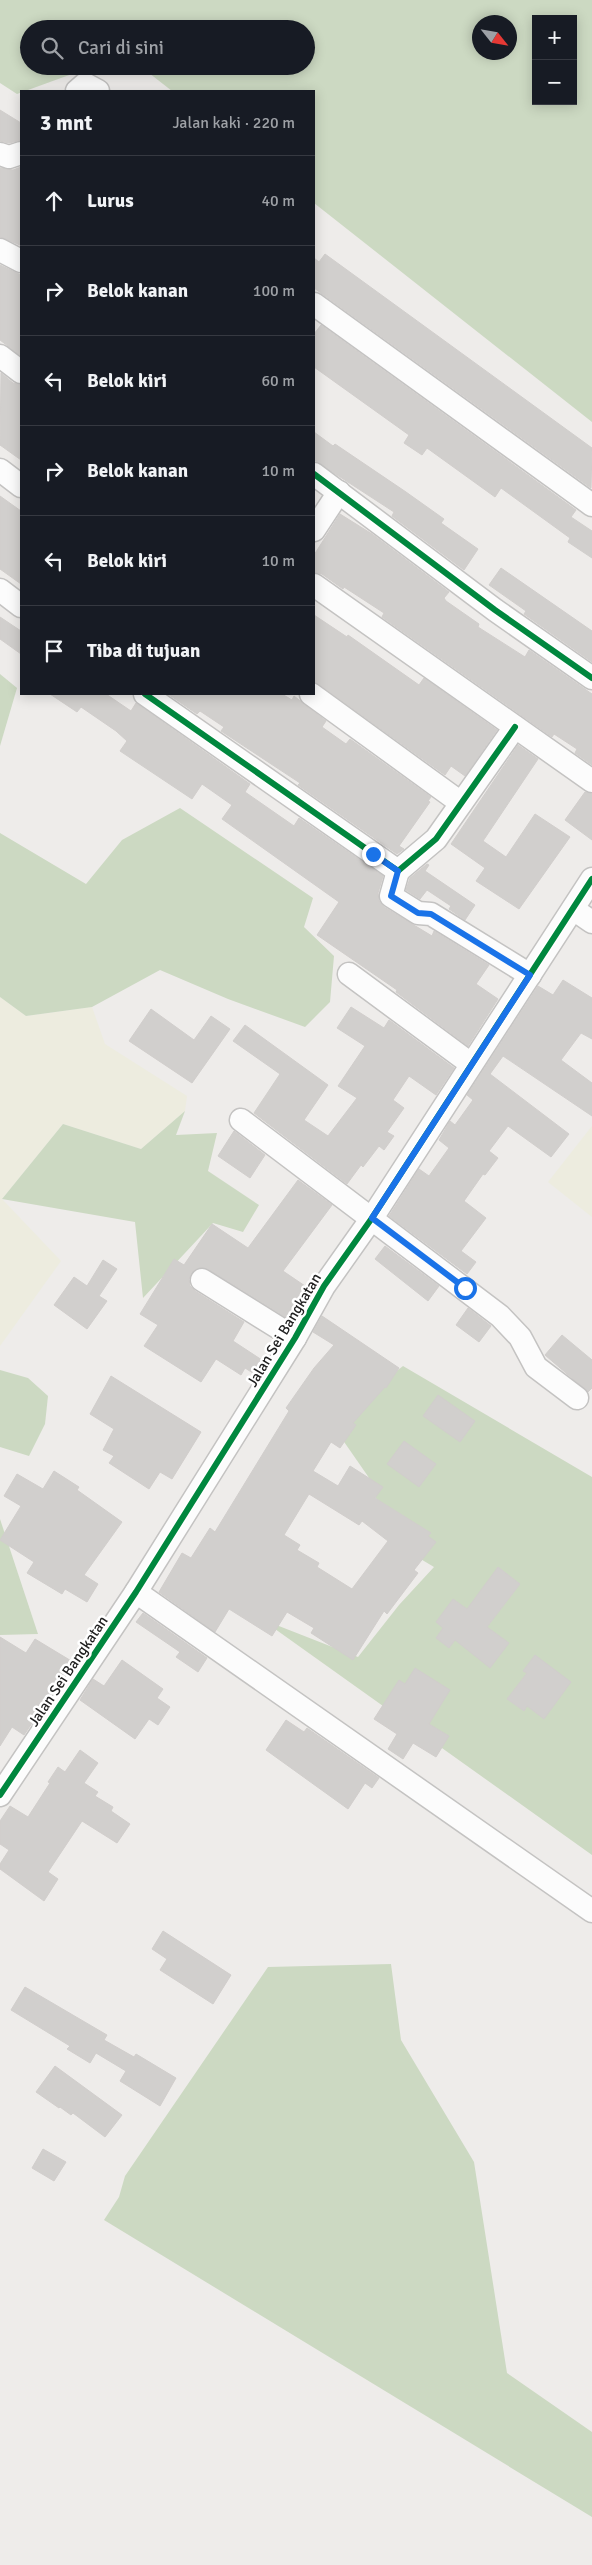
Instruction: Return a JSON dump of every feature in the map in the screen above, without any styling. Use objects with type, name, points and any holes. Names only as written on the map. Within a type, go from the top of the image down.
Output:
[{"type":"street","points":[[78,90],[85,84],[96,90]]},
{"type":"street","points":[[0,154],[9,157],[20,153]]},
{"type":"street","points":[[0,250],[20,260]]},
{"type":"street","points":[[315,305],[592,505]]},
{"type":"street","points":[[0,356],[20,371]]},
{"type":"street","points":[[0,470],[20,485]]},
{"type":"street","points":[[315,475],[495,610],[592,678]]},
{"type":"street","points":[[315,528],[339,492]]},
{"type":"street","points":[[315,586],[592,781]]},
{"type":"street","points":[[0,590],[20,605]]},
{"type":"street","points":[[146,695],[286,795],[398,871]]},
{"type":"street","points":[[312,695],[461,803]]},
{"type":"street","points":[[515,727],[436,839],[398,871],[391,896],[418,913],[431,914],[530,975]]},
{"type":"street","name":"Jalan Sei Bangkatan","points":[[0,1795],[136,1592],[295,1338],[324,1286],[372,1218],[592,879]]},
{"type":"street","points":[[573,909],[592,922]]},
{"type":"street","points":[[349,974],[472,1064]]},
{"type":"street","points":[[241,1120],[500,1316],[520,1337],[536,1367],[577,1398]]},
{"type":"street","points":[[202,1280],[295,1338]]},
{"type":"street","points":[[136,1592],[592,1911]]},
{"type":"shaded area","points":[[0,997],[26,1016],[92,1007],[105,1044],[187,1096],[185,1111],[141,1149],[63,1124],[2,1199],[61,1261],[0,1346]]},
{"type":"shaded area","points":[[592,1126],[592,1217],[548,1182]]},
{"type":"green space","points":[[0,0],[592,0],[592,422],[315,204],[315,90],[171,90],[152,75],[315,75],[315,20],[20,20],[20,75],[69,75],[28,90],[20,90],[20,93],[17,94],[0,83]]},
{"type":"green space","points":[[0,674],[17,688],[0,746]]},
{"type":"green space","points":[[180,808],[313,898],[304,927],[334,956],[330,1002],[305,1027],[228,999],[160,970],[92,1007],[26,1016],[0,997],[0,833],[86,884],[122,840]]},
{"type":"green space","points":[[185,1111],[176,1135],[217,1133],[208,1171],[259,1205],[243,1232],[213,1223],[143,1298],[135,1222],[2,1199],[63,1124],[141,1149]]},
{"type":"green space","points":[[403,1366],[592,1477],[592,1855],[261,1619],[358,1657],[399,1605],[434,1567],[382,1536],[374,1485],[340,1436],[363,1398]]},
{"type":"green space","points":[[0,1370],[28,1378],[48,1396],[45,1424],[29,1456],[0,1447]]},
{"type":"green space","points":[[0,1519],[38,1634],[0,1635]]},
{"type":"green space","points":[[391,1964],[401,2040],[474,2162],[507,2373],[592,2432],[592,2517],[104,2220],[119,2197],[125,2176],[268,1967]]},
{"type":"building","points":[[0,110],[20,122],[20,140],[9,143],[0,141]]},
{"type":"building","points":[[20,167],[20,245],[0,237],[0,168],[13,170]]},
{"type":"building","points":[[325,254],[592,448],[591,488],[315,289],[315,259],[319,262]]},
{"type":"building","points":[[0,265],[20,275],[20,355],[0,340]]},
{"type":"building","points":[[321,325],[576,510],[571,517],[592,531],[592,558],[568,542],[570,538],[501,488],[495,497],[427,448],[422,455],[404,443],[409,435],[315,368],[315,333]]},
{"type":"building","points":[[1,373],[13,383],[20,385],[20,459],[0,445]]},
{"type":"building","points":[[315,433],[333,446],[335,444],[444,519],[441,523],[478,549],[464,570],[392,516],[394,512],[315,461]]},
{"type":"building","points":[[0,496],[20,510],[20,583],[0,569]]},
{"type":"building","points":[[340,514],[372,534],[449,592],[444,598],[446,601],[479,624],[478,627],[525,657],[529,650],[592,694],[592,765],[575,753],[577,749],[554,734],[552,737],[382,617],[384,613],[344,587],[343,589],[322,574],[315,572],[315,553]]},
{"type":"building","points":[[501,568],[592,631],[592,662],[524,614],[526,611],[489,585]]},
{"type":"building","points":[[315,616],[347,637],[348,635],[419,685],[424,678],[497,730],[465,776],[451,766],[445,775],[315,682]]},
{"type":"building","points":[[0,617],[20,630],[20,653],[0,639]]},
{"type":"building","points":[[52,695],[107,695],[131,711],[136,703],[250,784],[245,792],[294,826],[299,818],[383,876],[378,893],[379,901],[384,907],[432,936],[434,931],[489,965],[476,984],[498,999],[468,1046],[396,992],[397,990],[317,935],[339,902],[222,819],[232,805],[202,784],[192,799],[120,751],[127,741],[116,731],[81,707],[77,712]]},
{"type":"building","points":[[169,695],[284,695],[292,700],[294,696],[326,721],[322,727],[346,744],[350,739],[431,797],[428,801],[430,802],[399,846],[404,849],[397,854],[298,785],[300,783],[221,731],[224,727],[200,711],[197,714]]},
{"type":"building","points":[[518,745],[538,759],[483,841],[506,857],[535,814],[570,837],[519,909],[476,881],[485,868],[451,844]]},
{"type":"building","points":[[585,792],[592,794],[592,840],[565,820]]},
{"type":"building","points":[[427,864],[429,865],[425,871],[475,905],[465,920],[449,909],[451,906],[427,890],[420,899],[406,890],[410,878]]},
{"type":"building","points":[[563,980],[592,998],[592,1039],[581,1033],[561,1060],[592,1083],[592,1116],[503,1056],[490,1074],[569,1134],[551,1157],[508,1126],[489,1151],[498,1158],[485,1175],[483,1174],[464,1201],[486,1218],[461,1251],[476,1262],[467,1274],[389,1216],[419,1169],[429,1176],[449,1148],[439,1140],[450,1121],[455,1125],[473,1100],[467,1095],[538,986],[553,995]]},
{"type":"building","points":[[351,1007],[384,1028],[389,1020],[454,1068],[436,1095],[409,1076],[393,1100],[404,1108],[387,1132],[394,1136],[384,1150],[379,1146],[363,1167],[361,1165],[347,1184],[254,1113],[280,1074],[233,1041],[245,1025],[328,1085],[304,1120],[328,1136],[357,1098],[338,1086],[365,1046],[337,1028]]},
{"type":"building","points":[[151,1009],[194,1040],[211,1016],[230,1029],[192,1083],[129,1041]]},
{"type":"building","points":[[234,1131],[265,1155],[250,1178],[218,1156]]},
{"type":"building","points":[[298,1180],[332,1205],[283,1271],[308,1288],[290,1320],[208,1269],[195,1269],[189,1279],[190,1286],[195,1291],[244,1322],[233,1341],[265,1362],[256,1375],[245,1368],[241,1375],[216,1359],[201,1382],[144,1346],[158,1325],[140,1314],[174,1259],[184,1265],[212,1224],[248,1248]]},
{"type":"building","points":[[385,1246],[439,1286],[428,1301],[375,1259]]},
{"type":"building","points":[[103,1260],[117,1269],[99,1296],[107,1301],[87,1329],[54,1305],[74,1277],[87,1286]]},
{"type":"building","points":[[468,1308],[491,1326],[479,1342],[456,1325]]},
{"type":"building","points":[[322,1316],[399,1368],[386,1388],[353,1423],[356,1425],[340,1448],[331,1442],[313,1471],[338,1486],[350,1466],[383,1487],[375,1498],[431,1533],[428,1536],[436,1542],[414,1570],[418,1573],[387,1614],[384,1611],[353,1660],[311,1633],[314,1628],[287,1612],[272,1636],[229,1609],[215,1632],[159,1592],[182,1553],[191,1558],[210,1528],[215,1532],[289,1411],[286,1408],[314,1368],[334,1345],[313,1332]],"holes":[[[309,1494],[359,1525],[362,1521],[388,1541],[352,1589],[317,1567],[319,1563],[297,1550],[300,1545],[284,1535]]]},
{"type":"building","points":[[562,1335],[592,1360],[592,1388],[588,1392],[545,1355]]},
{"type":"building","points":[[111,1376],[201,1432],[172,1479],[160,1472],[149,1489],[109,1463],[114,1456],[103,1450],[114,1429],[90,1414]]},
{"type":"building","points":[[438,1395],[475,1421],[460,1442],[423,1416]]},
{"type":"building","points":[[404,1441],[436,1464],[419,1487],[387,1464]]},
{"type":"building","points":[[54,1471],[79,1487],[77,1490],[122,1522],[84,1575],[98,1584],[87,1602],[65,1589],[62,1594],[27,1573],[34,1562],[0,1540],[21,1506],[4,1496],[17,1474],[43,1489]]},
{"type":"building","points":[[498,1567],[520,1584],[487,1627],[509,1643],[490,1668],[455,1640],[449,1648],[436,1638],[443,1628],[436,1622],[453,1599],[467,1609]]},
{"type":"building","points":[[143,1613],[207,1658],[198,1672],[176,1657],[180,1652],[136,1622]]},
{"type":"building","points":[[0,1637],[26,1653],[35,1639],[73,1662],[24,1735],[12,1727],[0,1746]]},
{"type":"building","points":[[535,1655],[571,1682],[544,1719],[527,1706],[524,1711],[507,1699],[527,1673],[523,1671]]},
{"type":"building","points":[[122,1660],[163,1689],[157,1698],[170,1707],[158,1725],[149,1719],[135,1739],[80,1700],[93,1679],[104,1686]]},
{"type":"building","points":[[415,1668],[450,1690],[429,1724],[449,1736],[436,1757],[413,1743],[403,1759],[388,1749],[397,1734],[374,1719],[399,1680],[405,1684]]},
{"type":"building","points":[[286,1720],[304,1732],[307,1728],[379,1778],[372,1788],[365,1783],[348,1809],[266,1750]]},
{"type":"building","points":[[80,1750],[98,1763],[84,1783],[98,1792],[95,1796],[113,1807],[111,1811],[130,1824],[117,1843],[82,1821],[48,1872],[58,1879],[44,1901],[0,1869],[0,1864],[9,1850],[0,1844],[0,1821],[10,1806],[28,1817],[58,1767],[65,1772]]},
{"type":"building","points":[[163,1931],[231,1975],[213,2004],[160,1970],[167,1959],[152,1949]]},
{"type":"building","points":[[25,1987],[107,2035],[104,2040],[134,2057],[136,2054],[176,2078],[160,2106],[120,2081],[126,2071],[96,2053],[90,2063],[67,2049],[70,2046],[11,2010]]},
{"type":"building","points":[[55,2066],[122,2115],[105,2137],[73,2113],[71,2115],[36,2092]]},
{"type":"building","points":[[43,2149],[66,2162],[54,2181],[32,2168]]},
{"type":"cycle path","points":[[315,475],[495,610],[592,678]]},
{"type":"cycle path","points":[[146,695],[398,871],[436,839],[515,727]]},
{"type":"cycle path","points":[[0,1795],[136,1592],[295,1338],[324,1286],[372,1218],[592,879]]},
{"type":"route","points":[[373,854],[398,871],[391,896],[418,913],[431,914],[530,975],[372,1218],[465,1288]]}]
